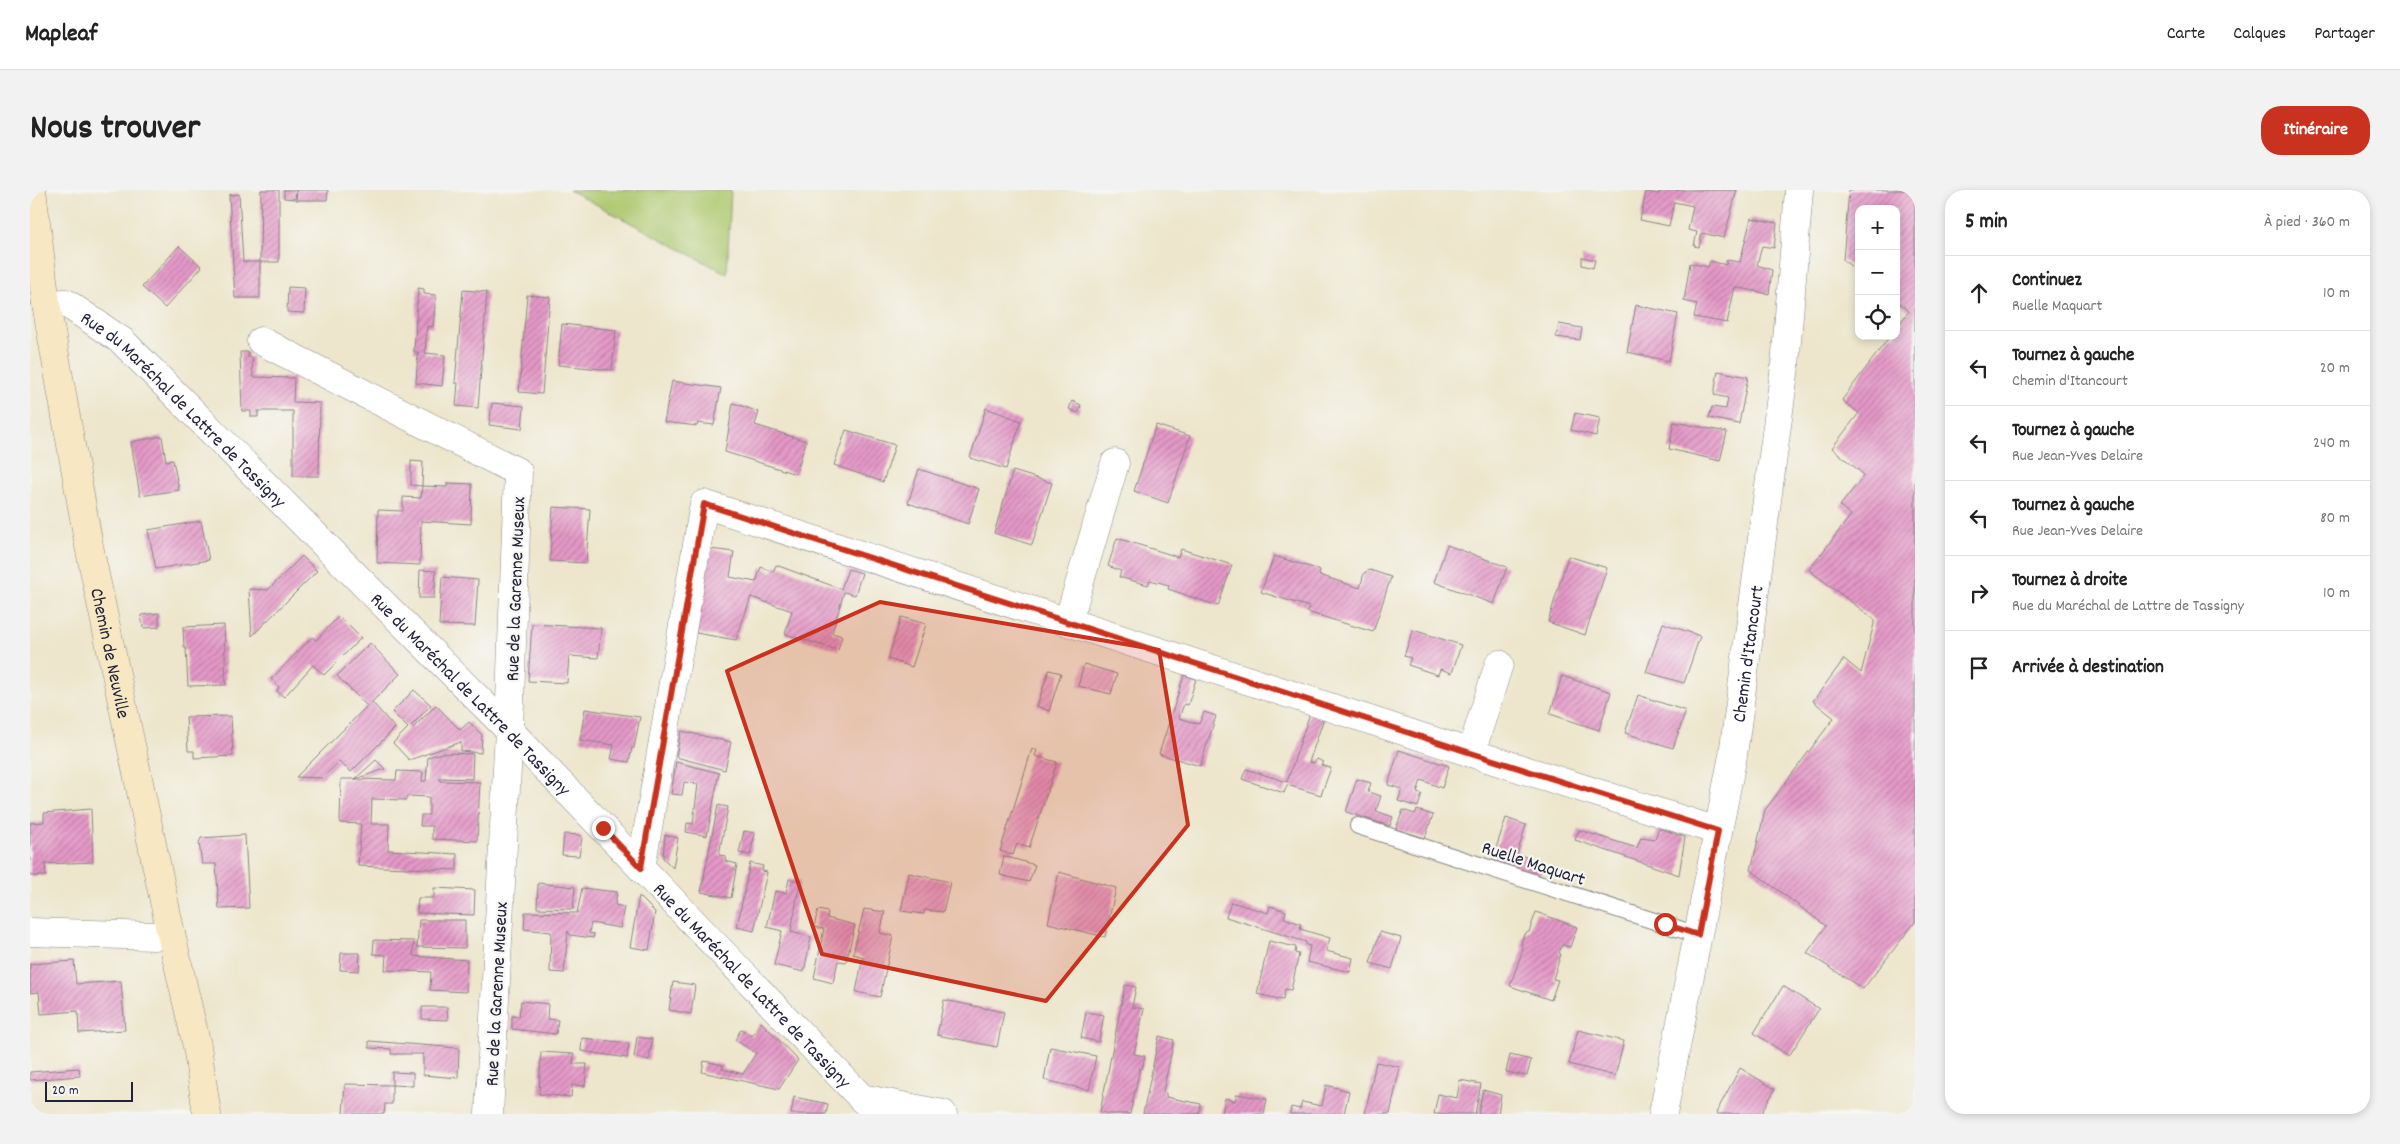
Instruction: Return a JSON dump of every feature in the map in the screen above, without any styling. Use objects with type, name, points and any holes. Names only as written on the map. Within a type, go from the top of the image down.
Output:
[{"type":"main road","name":"Chemin de Neuville","points":[[32,190],[46,304],[89,546],[171,934],[197,1046],[207,1114]]},
{"type":"street","name":"Chemin d'Itancourt","points":[[1663,1114],[1733,755],[1785,366],[1800,190]]},
{"type":"street","name":"Rue du Maréchal de Lattre de Tassigny","points":[[46,304],[66,303],[122,341],[509,730],[869,1106]]},
{"type":"street","name":"Rue de la Garenne Museux","points":[[261,341],[518,472],[509,730],[489,1114]]},
{"type":"street","points":[[1068,622],[1115,464]]},
{"type":"street","points":[[641,868],[704,504],[1471,753],[1718,831]]},
{"type":"street","points":[[1471,753],[1499,664]]},
{"type":"street","points":[[30,932],[154,936],[171,934]]},
{"type":"street","points":[[869,1106],[943,1114]]},
{"type":"lane","name":"Ruelle Maquart","points":[[1358,826],[1698,935]]},
{"type":"highlighted area","points":[[880,602],[1159,650],[1188,825],[1046,1001],[822,954],[727,671]]},
{"type":"green space","points":[[569,190],[731,190],[727,274]]},
{"type":"building","points":[[261,190],[279,190],[279,262],[260,262]]},
{"type":"building","points":[[284,190],[296,190],[295,199],[284,198]]},
{"type":"building","points":[[297,190],[328,190],[327,200],[296,200]]},
{"type":"building","points":[[1660,190],[1737,190],[1724,238],[1702,233],[1699,247],[1694,246],[1697,232],[1688,230],[1693,206],[1674,202],[1669,226],[1640,220],[1646,192],[1659,194]]},
{"type":"building","points":[[1849,190],[1915,190],[1915,922],[1863,989],[1807,953],[1826,926],[1751,870],[1765,810],[1834,718],[1813,701],[1844,659],[1861,673],[1875,620],[1809,570],[1851,515],[1840,506],[1864,475],[1832,448],[1859,413],[1842,400],[1887,340],[1900,340],[1900,323],[1909,311],[1900,303],[1900,205],[1855,205],[1855,269],[1843,260]]},
{"type":"building","points":[[239,194],[243,262],[260,262],[260,298],[235,298],[229,195]]},
{"type":"building","points":[[1751,218],[1777,223],[1774,248],[1762,246],[1757,265],[1772,270],[1769,294],[1735,287],[1727,323],[1694,317],[1697,304],[1684,301],[1690,263],[1708,267],[1710,261],[1726,265],[1727,260],[1740,262]]},
{"type":"building","points":[[179,246],[202,267],[165,308],[142,287]]},
{"type":"building","points":[[1582,257],[1595,260],[1593,268],[1582,265]]},
{"type":"building","points":[[288,287],[305,288],[304,313],[287,312]]},
{"type":"building","points":[[418,288],[424,289],[424,294],[436,295],[433,327],[427,326],[425,353],[445,355],[442,386],[416,383],[418,352],[414,352]]},
{"type":"building","points":[[463,290],[487,292],[478,408],[456,406],[458,383],[455,383]]},
{"type":"building","points":[[527,295],[550,297],[542,394],[519,392]]},
{"type":"building","points":[[1636,305],[1678,314],[1669,361],[1627,352]]},
{"type":"building","points":[[562,324],[616,330],[612,370],[558,365]]},
{"type":"building","points":[[1559,324],[1582,328],[1580,340],[1556,337]]},
{"type":"building","points":[[240,352],[248,352],[248,357],[252,357],[253,377],[294,378],[293,402],[320,403],[319,476],[293,476],[293,411],[258,411],[258,417],[251,417],[251,411],[242,411]]},
{"type":"building","points":[[1718,371],[1748,377],[1739,424],[1709,418],[1712,407],[1726,409],[1728,398],[1714,395]]},
{"type":"building","points":[[672,381],[721,388],[714,425],[698,423],[697,426],[664,422]]},
{"type":"building","points":[[1072,401],[1081,405],[1078,413],[1069,409]]},
{"type":"building","points":[[492,403],[524,406],[522,429],[489,425]]},
{"type":"building","points":[[733,403],[759,412],[755,425],[806,441],[796,474],[725,452]]},
{"type":"building","points":[[986,408],[1021,421],[1006,469],[970,458]]},
{"type":"building","points":[[1575,413],[1600,418],[1596,436],[1571,430]]},
{"type":"building","points":[[1674,422],[1727,432],[1720,461],[1669,449]]},
{"type":"building","points":[[1156,425],[1190,436],[1168,503],[1134,491]]},
{"type":"building","points":[[846,430],[895,445],[883,482],[834,465]]},
{"type":"building","points":[[162,436],[166,461],[173,460],[179,490],[140,496],[131,442]]},
{"type":"building","points":[[411,461],[423,462],[422,486],[411,485]]},
{"type":"building","points":[[919,469],[979,489],[968,524],[908,503]]},
{"type":"building","points":[[1013,471],[1052,483],[1032,545],[994,533]]},
{"type":"building","points":[[447,483],[472,484],[471,524],[421,521],[420,565],[377,563],[378,510],[403,511],[403,497],[421,498],[422,486],[447,487]]},
{"type":"building","points":[[553,507],[590,509],[586,563],[550,561]]},
{"type":"building","points":[[201,521],[209,560],[156,569],[148,530]]},
{"type":"building","points":[[1117,538],[1178,557],[1181,549],[1232,565],[1218,606],[1168,589],[1169,585],[1150,580],[1148,585],[1119,577],[1121,571],[1108,566]]},
{"type":"building","points":[[1447,545],[1507,567],[1494,604],[1434,582]]},
{"type":"building","points":[[710,549],[734,552],[730,577],[756,582],[761,567],[773,572],[776,565],[841,589],[848,569],[862,573],[855,595],[844,592],[832,633],[842,636],[838,650],[785,634],[792,611],[751,597],[736,640],[696,633]]},
{"type":"building","points":[[302,556],[317,571],[252,636],[249,589],[268,590]]},
{"type":"building","points":[[1274,556],[1320,570],[1319,575],[1360,588],[1364,573],[1370,570],[1391,577],[1373,632],[1307,612],[1309,607],[1261,592]]},
{"type":"building","points":[[1568,556],[1607,568],[1585,635],[1548,622]]},
{"type":"building","points":[[420,570],[436,571],[434,598],[419,598]]},
{"type":"building","points":[[442,577],[478,580],[475,626],[439,625]]},
{"type":"building","points":[[159,613],[159,627],[143,628],[141,615]]},
{"type":"building","points":[[339,616],[361,638],[324,675],[313,665],[284,697],[277,691],[279,687],[271,679],[312,637],[316,640]]},
{"type":"building","points":[[901,617],[926,624],[912,667],[888,659]]},
{"type":"building","points":[[1663,623],[1700,636],[1684,683],[1646,672]]},
{"type":"building","points":[[532,624],[601,628],[598,658],[569,656],[567,683],[528,681]]},
{"type":"building","points":[[224,625],[226,685],[188,686],[183,627]]},
{"type":"building","points":[[1413,630],[1461,645],[1452,673],[1440,669],[1438,675],[1408,665],[1411,658],[1404,656]]},
{"type":"building","points":[[370,643],[400,674],[372,702],[395,728],[351,772],[339,762],[322,778],[296,777],[367,706],[337,676]]},
{"type":"building","points":[[1084,664],[1117,674],[1111,694],[1078,686]]},
{"type":"building","points":[[1049,670],[1061,673],[1049,711],[1037,706]]},
{"type":"building","points":[[1184,675],[1196,679],[1188,705],[1184,704],[1179,718],[1199,724],[1204,712],[1216,716],[1200,766],[1159,754]]},
{"type":"building","points":[[1562,676],[1611,692],[1599,730],[1550,714]]},
{"type":"building","points":[[414,690],[431,705],[411,726],[413,728],[436,705],[460,730],[469,722],[482,735],[481,753],[461,751],[461,742],[409,760],[393,743],[408,728],[392,712]]},
{"type":"building","points":[[1638,695],[1686,711],[1673,748],[1625,733]]},
{"type":"building","points":[[585,709],[640,717],[634,748],[632,748],[629,762],[611,759],[614,745],[580,740]]},
{"type":"building","points":[[1310,713],[1324,718],[1309,762],[1314,763],[1317,759],[1323,762],[1321,765],[1331,768],[1321,795],[1287,785],[1284,793],[1242,779],[1246,769],[1287,782]]},
{"type":"building","points":[[231,716],[233,756],[194,758],[194,751],[188,751],[186,717]]},
{"type":"building","points":[[681,731],[731,742],[725,770],[676,757]]},
{"type":"building","points":[[1032,749],[1037,750],[1035,756],[1057,762],[1029,848],[1017,844],[1013,855],[1000,851]]},
{"type":"building","points":[[1399,750],[1449,766],[1442,788],[1421,780],[1417,793],[1422,794],[1418,807],[1398,801],[1402,789],[1388,785]]},
{"type":"building","points":[[442,753],[473,754],[472,779],[440,778],[440,781],[480,782],[477,841],[432,839],[432,826],[420,826],[421,815],[429,815],[429,797],[407,796],[406,800],[372,799],[371,824],[389,824],[388,850],[457,854],[457,870],[358,866],[361,824],[340,823],[341,779],[396,780],[397,771],[423,772],[422,781],[426,781],[428,757]]},
{"type":"building","points":[[376,760],[385,769],[355,779]]},
{"type":"building","points":[[676,762],[719,773],[707,836],[686,832],[687,823],[693,824],[698,784],[684,782],[682,795],[671,794]]},
{"type":"building","points":[[1357,779],[1371,783],[1368,792],[1381,796],[1376,811],[1393,817],[1390,826],[1346,812]]},
{"type":"building","points":[[718,805],[728,807],[719,855],[726,856],[725,861],[737,864],[731,898],[701,892]]},
{"type":"building","points":[[91,809],[93,862],[45,864],[46,876],[30,876],[30,823],[44,822],[44,813]]},
{"type":"building","points":[[1403,810],[1415,814],[1417,810],[1433,815],[1425,838],[1396,829]]},
{"type":"building","points":[[1506,818],[1526,825],[1517,854],[1543,863],[1539,876],[1492,860]]},
{"type":"building","points":[[1662,829],[1685,837],[1679,875],[1575,840],[1579,830],[1637,848],[1641,837],[1655,839],[1658,830]]},
{"type":"building","points":[[744,831],[755,833],[750,855],[739,853]]},
{"type":"building","points":[[564,834],[579,835],[582,838],[579,856],[562,855]]},
{"type":"building","points":[[245,835],[249,908],[219,909],[216,864],[202,864],[199,843],[201,838]]},
{"type":"building","points":[[665,835],[678,838],[673,868],[663,858]]},
{"type":"building","points":[[1004,856],[1035,865],[1029,882],[1000,875]]},
{"type":"building","points":[[750,863],[763,866],[762,871],[767,872],[754,931],[737,927]]},
{"type":"building","points":[[1059,872],[1116,888],[1105,937],[1048,923]]},
{"type":"building","points":[[909,873],[950,882],[943,912],[925,910],[924,914],[901,911]]},
{"type":"building","points":[[789,879],[800,881],[791,932],[811,937],[804,972],[774,965],[782,931],[767,927],[775,891],[786,893]]},
{"type":"building","points":[[538,883],[575,887],[573,909],[537,908]]},
{"type":"building","points":[[434,888],[475,890],[474,915],[417,913],[418,898],[434,898]]},
{"type":"building","points":[[582,888],[617,892],[615,905],[624,907],[620,928],[591,923],[589,933],[594,934],[593,938],[570,935],[568,931],[564,973],[550,972],[551,932],[524,929],[525,912],[577,913]]},
{"type":"building","points":[[639,896],[655,912],[649,950],[630,947]]},
{"type":"building","points":[[1231,902],[1268,913],[1270,906],[1286,911],[1284,918],[1301,924],[1300,929],[1330,938],[1326,951],[1353,958],[1350,972],[1307,962],[1310,946],[1306,945],[1306,942],[1226,917]]},
{"type":"building","points":[[864,909],[885,912],[880,933],[893,936],[880,997],[856,992],[863,957],[853,954]]},
{"type":"building","points":[[818,910],[828,912],[827,918],[855,925],[846,962],[838,961],[833,983],[814,978],[824,929],[814,927]]},
{"type":"building","points":[[1536,912],[1577,927],[1570,947],[1562,945],[1559,953],[1561,954],[1553,979],[1558,980],[1551,1000],[1510,986],[1523,949],[1521,944],[1524,934],[1529,932]]},
{"type":"building","points":[[419,920],[465,920],[465,948],[417,947]]},
{"type":"building","points":[[1380,932],[1401,938],[1392,969],[1370,963]]},
{"type":"building","points":[[374,940],[414,941],[413,956],[467,960],[466,992],[430,990],[431,972],[385,970],[386,955],[373,954]]},
{"type":"building","points":[[1269,941],[1296,947],[1295,953],[1299,954],[1291,990],[1285,989],[1283,1000],[1257,994]]},
{"type":"building","points":[[341,953],[360,953],[359,971],[340,970]]},
{"type":"building","points":[[74,961],[76,984],[121,981],[125,1030],[79,1033],[78,1011],[41,1014],[39,992],[30,993],[30,964]]},
{"type":"building","points":[[673,982],[695,985],[691,1014],[669,1010]]},
{"type":"building","points":[[1125,985],[1136,987],[1132,1007],[1144,1009],[1134,1054],[1145,1056],[1142,1069],[1140,1068],[1130,1114],[1111,1114],[1100,1112]]},
{"type":"building","points":[[1783,986],[1819,1009],[1789,1056],[1754,1033]]},
{"type":"building","points":[[944,1000],[1004,1012],[997,1047],[937,1035]]},
{"type":"building","points":[[521,1001],[548,1004],[547,1019],[558,1020],[556,1034],[512,1029],[512,1016],[519,1017]]},
{"type":"building","points":[[422,1007],[447,1007],[448,1020],[422,1019]]},
{"type":"building","points":[[1086,1012],[1104,1015],[1099,1042],[1081,1038]]},
{"type":"building","points":[[761,1022],[798,1060],[779,1089],[702,1072],[704,1061],[723,1065],[722,1069],[743,1074],[756,1053],[735,1040],[741,1029],[752,1036]]},
{"type":"building","points":[[1578,1030],[1624,1041],[1615,1076],[1569,1064]]},
{"type":"building","points":[[1159,1036],[1174,1040],[1163,1092],[1166,1093],[1166,1097],[1201,1104],[1199,1114],[1143,1114]]},
{"type":"building","points":[[637,1037],[652,1039],[649,1060],[634,1057]]},
{"type":"building","points":[[582,1038],[629,1043],[627,1058],[581,1051]]},
{"type":"building","points":[[369,1041],[459,1048],[458,1078],[423,1075],[423,1054],[391,1054],[391,1049],[369,1048]]},
{"type":"building","points":[[1050,1047],[1096,1056],[1089,1090],[1044,1080]]},
{"type":"building","points":[[541,1052],[574,1054],[573,1064],[587,1064],[585,1086],[572,1085],[571,1097],[539,1094]]},
{"type":"building","points":[[1510,1055],[1531,1060],[1527,1076],[1506,1072]]},
{"type":"building","points":[[1376,1062],[1400,1067],[1390,1114],[1365,1114]]},
{"type":"building","points":[[79,1068],[80,1076],[30,1080],[30,1072]]},
{"type":"building","points":[[1740,1068],[1775,1089],[1761,1114],[1716,1113]]},
{"type":"building","points":[[392,1072],[413,1073],[413,1086],[392,1085]]},
{"type":"building","points":[[1460,1080],[1481,1084],[1475,1114],[1434,1114],[1438,1094],[1457,1098]]},
{"type":"building","points":[[345,1084],[392,1085],[392,1104],[385,1104],[384,1114],[343,1114]]},
{"type":"building","points":[[1326,1085],[1349,1091],[1344,1114],[1290,1114],[1291,1107],[1300,1109],[1302,1102],[1322,1106]]},
{"type":"building","points":[[1483,1090],[1501,1095],[1498,1114],[1478,1114]]},
{"type":"building","points":[[1237,1094],[1267,1099],[1264,1114],[1222,1114],[1225,1098],[1235,1101]]},
{"type":"building","points":[[794,1097],[828,1104],[826,1114],[791,1114]]},
{"type":"route","points":[[603,828],[641,868],[704,504],[1471,753],[1718,831],[1698,935],[1665,924]]}]
